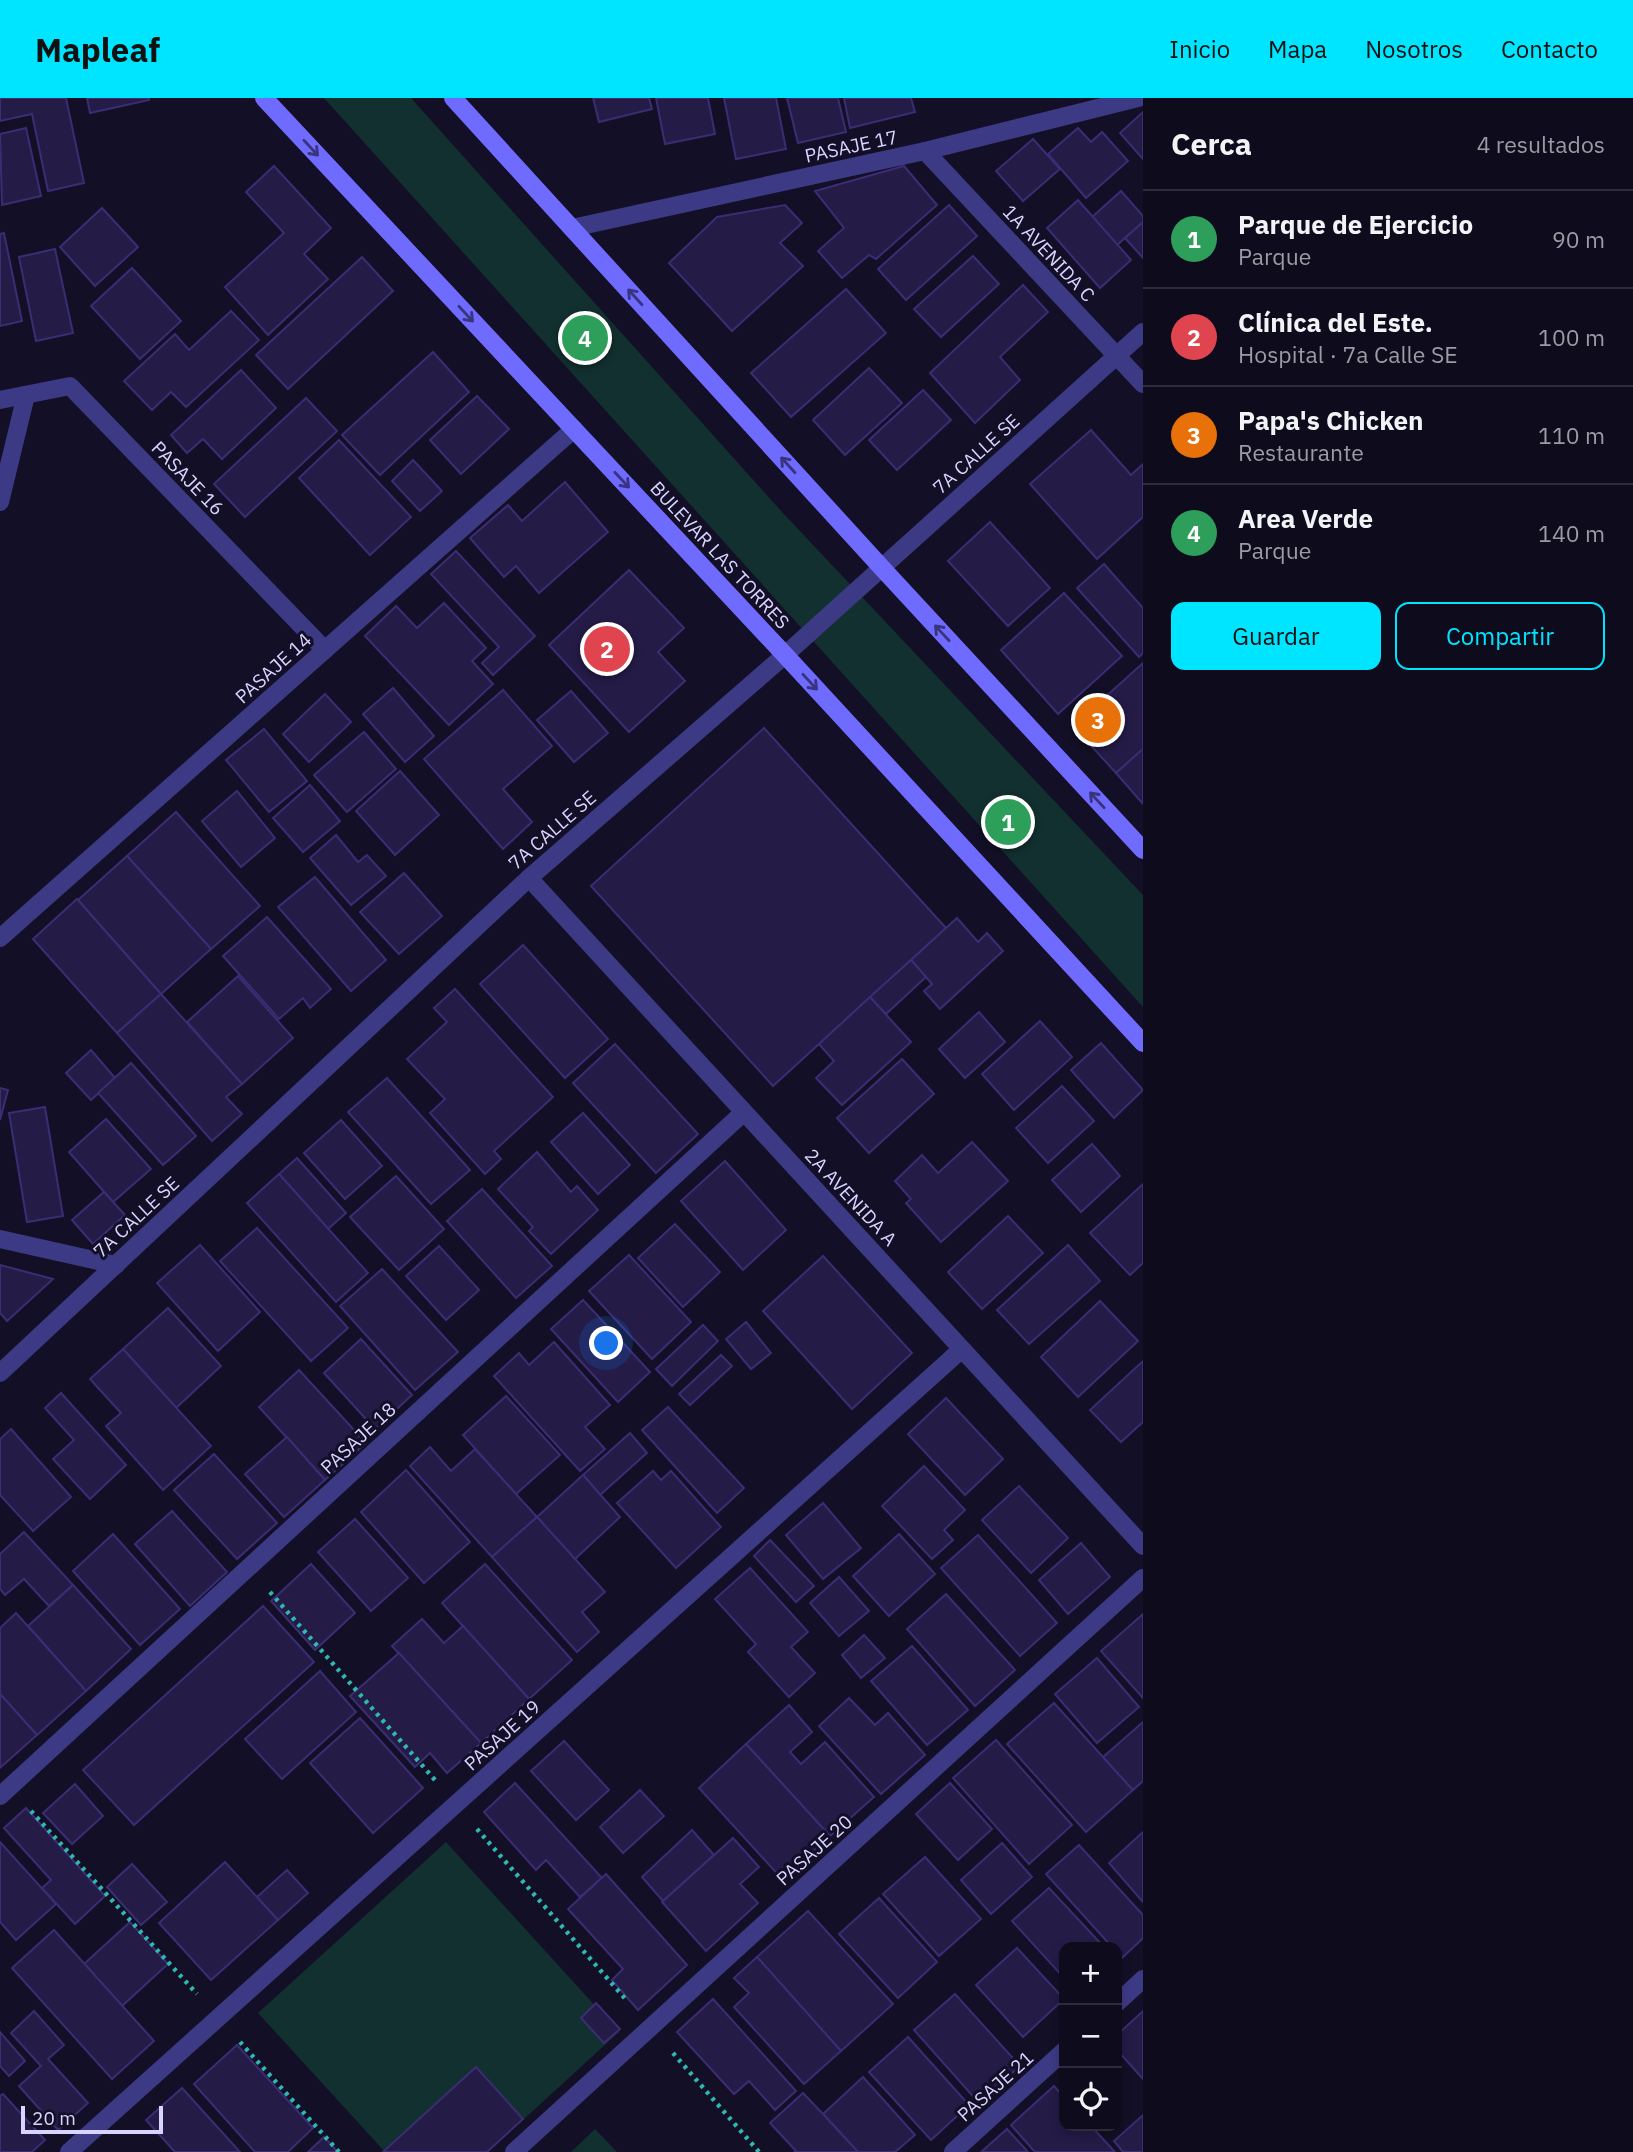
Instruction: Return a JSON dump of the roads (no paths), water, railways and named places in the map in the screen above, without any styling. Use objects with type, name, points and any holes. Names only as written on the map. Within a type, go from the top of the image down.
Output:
[{"type":"street","name":"BULEVAR LAS TORRES","points":[[264,98],[785,655],[1143,1043]]},
{"type":"street","points":[[453,98],[1143,850]]},
{"type":"street","name":"PASAJE 17","points":[[572,228],[925,152],[1138,98]]},
{"type":"street","name":"1A AVENIDA C","points":[[925,152],[1143,384]]},
{"type":"street","name":"7A CALLE SE","points":[[0,1373],[529,878],[785,655],[1143,332]]},
{"type":"street","name":"PASAJE 16","points":[[0,400],[70,386],[325,650]]},
{"type":"street","points":[[0,502],[26,395]]},
{"type":"street","name":"PASAJE 14","points":[[0,938],[574,429]]},
{"type":"street","name":"2A AVENIDA A","points":[[529,878],[1143,1546]]},
{"type":"street","name":"PASAJE 18","points":[[5,1792],[744,1112]]},
{"type":"street","points":[[0,1239],[116,1265]]},
{"type":"street","name":"PASAJE 19","points":[[69,2152],[962,1349]]},
{"type":"street","name":"PASAJE 20","points":[[514,2152],[1143,1578]]},
{"type":"street","points":[[1122,1998],[1143,1979]]},
{"type":"street","name":"PASAJE 21","points":[[953,2152],[1059,2056]]},
{"type":"place","name":"Area Verde","points":[[585,338]]},
{"type":"place","name":"Clínica del Este.","points":[[607,649]]},
{"type":"place","name":"Papa's Chicken","points":[[1098,720]]},
{"type":"place","name":"Parque de Ejercicio","points":[[1008,822]]}]
